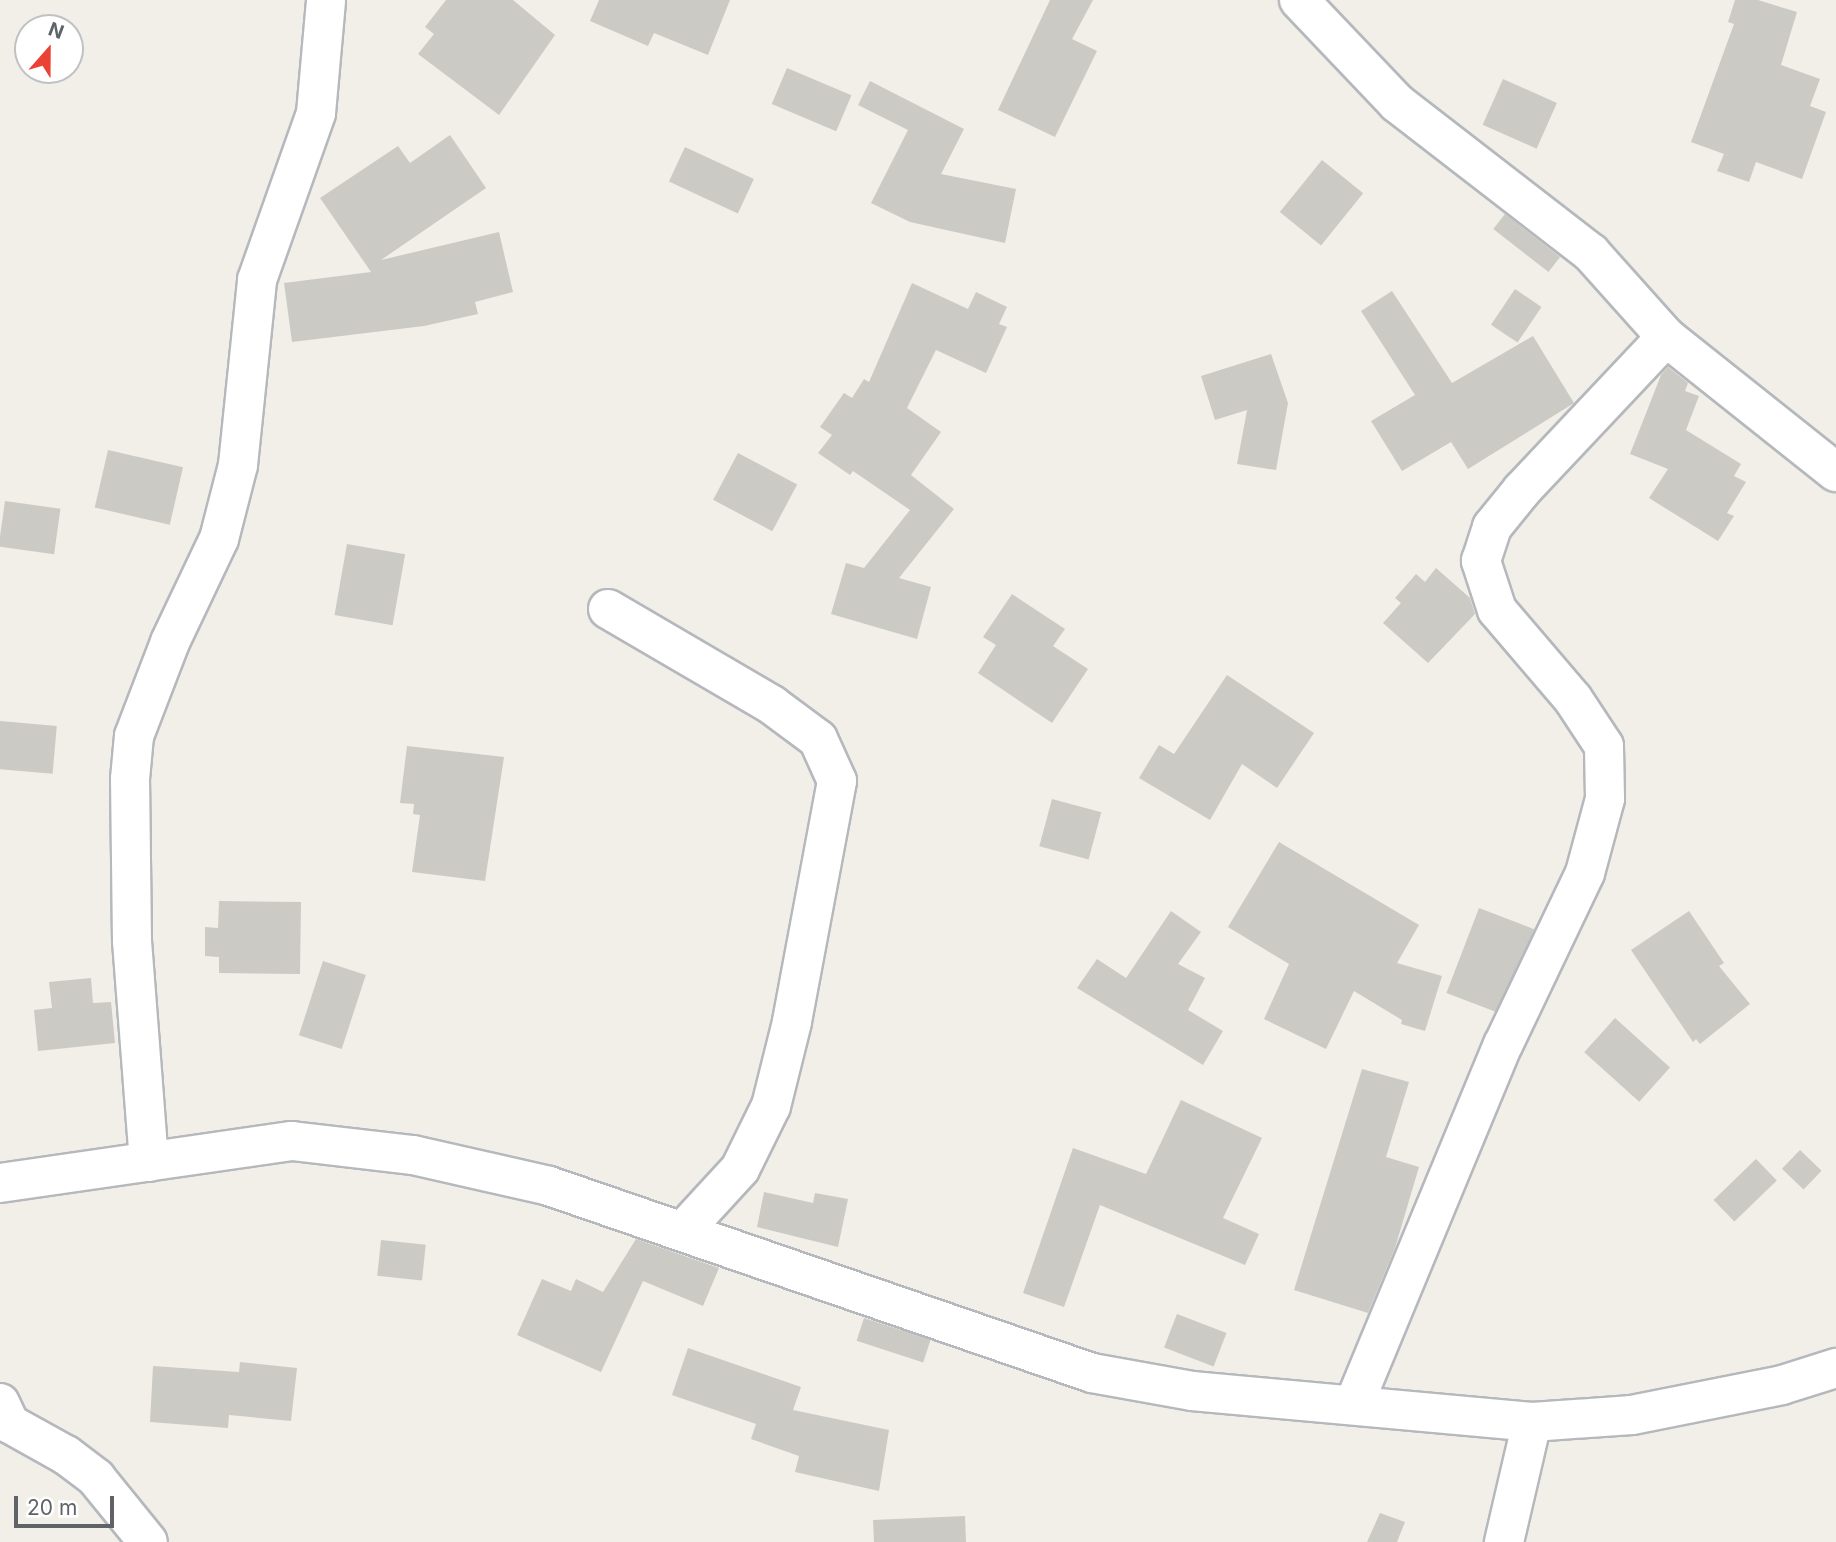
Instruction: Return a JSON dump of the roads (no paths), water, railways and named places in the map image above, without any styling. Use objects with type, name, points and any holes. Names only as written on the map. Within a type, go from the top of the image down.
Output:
[{"type":"street","points":[[149,1162],[132,941],[130,779],[134,736],[170,642],[219,539],[238,466],[257,280],[316,113],[326,0]]},
{"type":"street","points":[[1299,0],[1397,103],[1591,253],[1666,337],[1836,472]]},
{"type":"street","points":[[1354,1404],[1503,1045],[1585,873],[1605,799],[1604,746],[1573,699],[1497,610],[1481,561],[1492,527],[1522,490],[1666,337]]},
{"type":"street","points":[[608,609],[772,705],[809,732],[818,739],[837,781],[792,1022],[771,1106],[740,1169],[684,1231]]},
{"type":"street","points":[[0,1183],[292,1141],[413,1155],[549,1186],[1092,1373],[1192,1391],[1532,1422],[1632,1415],[1782,1385],[1836,1368]]},
{"type":"street","points":[[0,1403],[10,1424],[66,1455],[96,1478],[148,1542]]},
{"type":"street","points":[[1504,1542],[1532,1422]]}]
